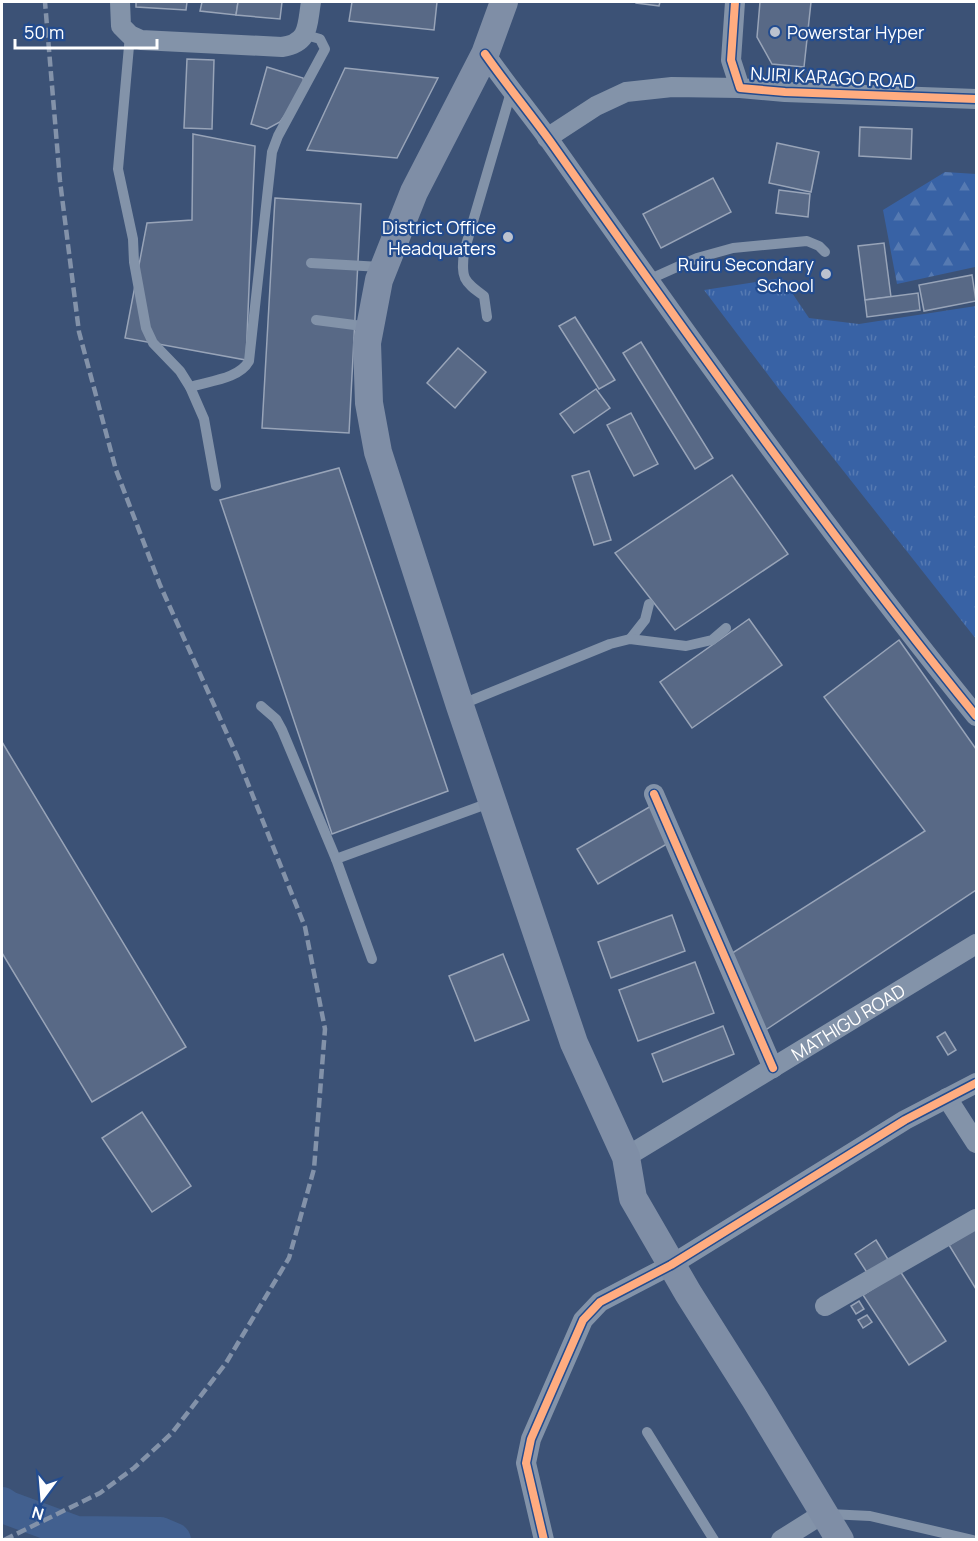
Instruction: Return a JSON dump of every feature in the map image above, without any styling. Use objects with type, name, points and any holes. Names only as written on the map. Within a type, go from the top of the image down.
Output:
[{"type":"main road","points":[[504,2],[485,54],[414,192],[379,280],[367,343],[369,403],[378,452],[460,706],[574,1043],[626,1157],[633,1198],[671,1265],[745,1381],[840,1539]]},
{"type":"street","points":[[120,2],[121,26],[130,35],[141,40],[282,46],[295,45],[306,35],[311,2]]},
{"type":"street","name":"NJIRI KARAGO ROAD","points":[[735,2],[730,49],[740,88],[785,92],[976,99]]},
{"type":"street","points":[[485,54],[804,496],[976,716]]},
{"type":"street","points":[[547,138],[596,106],[626,92],[672,87],[740,88]]},
{"type":"street","points":[[654,794],[773,1068]]},
{"type":"street","name":"MATHIGU ROAD","points":[[626,1157],[976,944]]},
{"type":"street","points":[[544,1539],[525,1463],[531,1439],[568,1351],[583,1320],[600,1302],[671,1265],[905,1120],[976,1083]]},
{"type":"street","points":[[947,1098],[976,1143]]},
{"type":"street","points":[[825,1306],[976,1219]]},
{"type":"street","points":[[781,1539],[824,1513]]},
{"type":"lane","points":[[130,35],[118,169],[133,239],[134,262],[146,328],[153,343],[180,371],[190,387],[204,419],[216,486]]},
{"type":"lane","points":[[190,387],[237,373],[245,368],[249,361],[272,152],[278,136],[325,49],[320,39],[306,35]]},
{"type":"lane","points":[[488,317],[484,296],[470,286],[462,271],[464,252],[511,92]]},
{"type":"lane","points":[[648,280],[698,258],[733,248],[807,241],[819,246],[825,252]]},
{"type":"lane","points":[[311,263],[384,267]]},
{"type":"lane","points":[[316,320],[370,327]]},
{"type":"lane","points":[[630,639],[645,621],[649,604]]},
{"type":"lane","points":[[460,706],[610,644],[630,639],[686,646],[712,640],[726,628]]},
{"type":"lane","points":[[261,706],[276,719],[282,730],[336,859],[372,959]]},
{"type":"lane","points":[[336,859],[492,802]]},
{"type":"lane","points":[[647,1432],[714,1539]]},
{"type":"lane","points":[[824,1513],[870,1516],[973,1539]]},
{"type":"green space","points":[[945,172],[976,174],[976,269],[975,267],[897,284],[883,210]]},
{"type":"green space","points":[[782,278],[809,318],[859,324],[976,306],[976,639],[778,388],[704,290]]},
{"type":"building","points":[[136,2],[187,2],[186,10],[136,7]]},
{"type":"building","points":[[202,2],[238,2],[236,15],[200,11]]},
{"type":"building","points":[[238,2],[282,2],[280,19],[236,15]]},
{"type":"building","points":[[352,2],[437,2],[434,30],[349,21]]},
{"type":"building","points":[[636,2],[660,2],[659,6]]},
{"type":"building","points":[[760,2],[811,2],[804,67],[772,64],[757,37]]},
{"type":"building","points":[[187,59],[214,60],[212,129],[184,128]]},
{"type":"building","points":[[267,67],[303,78],[305,87],[280,122],[267,129],[251,124]]},
{"type":"building","points":[[345,68],[438,78],[397,158],[307,150]]},
{"type":"building","points":[[860,127],[912,129],[911,159],[859,156]]},
{"type":"building","points":[[193,134],[255,146],[246,360],[125,338],[147,223],[192,220]]},
{"type":"building","points":[[777,143],[819,152],[811,192],[769,183]]},
{"type":"building","points":[[713,178],[731,212],[661,248],[643,214]]},
{"type":"building","points":[[779,190],[810,194],[808,217],[776,213]]},
{"type":"building","points":[[275,198],[361,204],[349,433],[262,428]]},
{"type":"building","points":[[884,243],[891,297],[865,300],[858,246]]},
{"type":"building","points":[[972,275],[976,301],[924,311],[919,285]]},
{"type":"building","points":[[918,293],[920,310],[867,317],[865,300]]},
{"type":"building","points":[[575,317],[615,380],[599,389],[559,326]]},
{"type":"building","points":[[641,342],[713,458],[695,469],[623,353]]},
{"type":"building","points":[[458,348],[486,372],[455,408],[427,383]]},
{"type":"building","points":[[596,389],[610,408],[574,433],[560,414]]},
{"type":"building","points":[[631,413],[658,464],[634,476],[607,425]]},
{"type":"building","points":[[339,468],[448,791],[332,834],[220,500]]},
{"type":"building","points":[[589,471],[611,540],[594,545],[572,476]]},
{"type":"building","points":[[732,475],[788,554],[675,630],[615,553]]},
{"type":"building","points":[[749,619],[782,665],[692,728],[660,682]]},
{"type":"building","points":[[899,640],[976,749],[976,890],[764,1031],[726,957],[925,831],[824,697]]},
{"type":"building","points":[[2,742],[186,1047],[92,1102],[2,953]]},
{"type":"building","points":[[651,806],[672,841],[598,884],[577,849]]},
{"type":"building","points":[[672,915],[685,951],[611,978],[598,942]]},
{"type":"building","points":[[503,954],[529,1020],[475,1041],[449,976]]},
{"type":"building","points":[[695,962],[714,1013],[638,1041],[619,990]]},
{"type":"building","points":[[723,1026],[734,1054],[663,1082],[652,1054]]},
{"type":"building","points":[[945,1032],[956,1050],[948,1055],[937,1037]]},
{"type":"building","points":[[142,1112],[191,1186],[152,1212],[102,1138]]},
{"type":"building","points":[[976,1228],[976,1289],[949,1245]]},
{"type":"building","points":[[876,1240],[889,1261],[868,1274],[855,1254]]},
{"type":"building","points":[[900,1271],[946,1341],[909,1365],[863,1295]]},
{"type":"building","points":[[859,1301],[864,1309],[856,1314],[851,1306]]},
{"type":"building","points":[[867,1315],[872,1322],[863,1328],[858,1320]]},
{"type":"waterway","points":[[2,1504],[76,1533],[160,1534],[174,1540]]},
{"type":"railway","points":[[4,1540],[100,1493],[134,1468],[172,1433],[226,1363],[289,1258],[314,1169],[325,1029],[305,927],[237,756],[160,585],[116,470],[79,332],[60,181],[45,2]]},
{"type":"cycle path","points":[[735,2],[731,60],[740,88],[785,92],[976,99]]},
{"type":"cycle path","points":[[485,54],[812,504],[976,716]]},
{"type":"cycle path","points":[[654,794],[773,1068]]},
{"type":"cycle path","points":[[544,1540],[526,1463],[531,1439],[583,1320],[600,1302],[671,1265],[905,1120],[976,1083]]},
{"type":"place","name":"Powerstar Hyper","points":[[775,32]]},
{"type":"place","name":"District Office Headquaters","points":[[508,237]]},
{"type":"place","name":"Ruiru Secondary School","points":[[826,274]]}]
